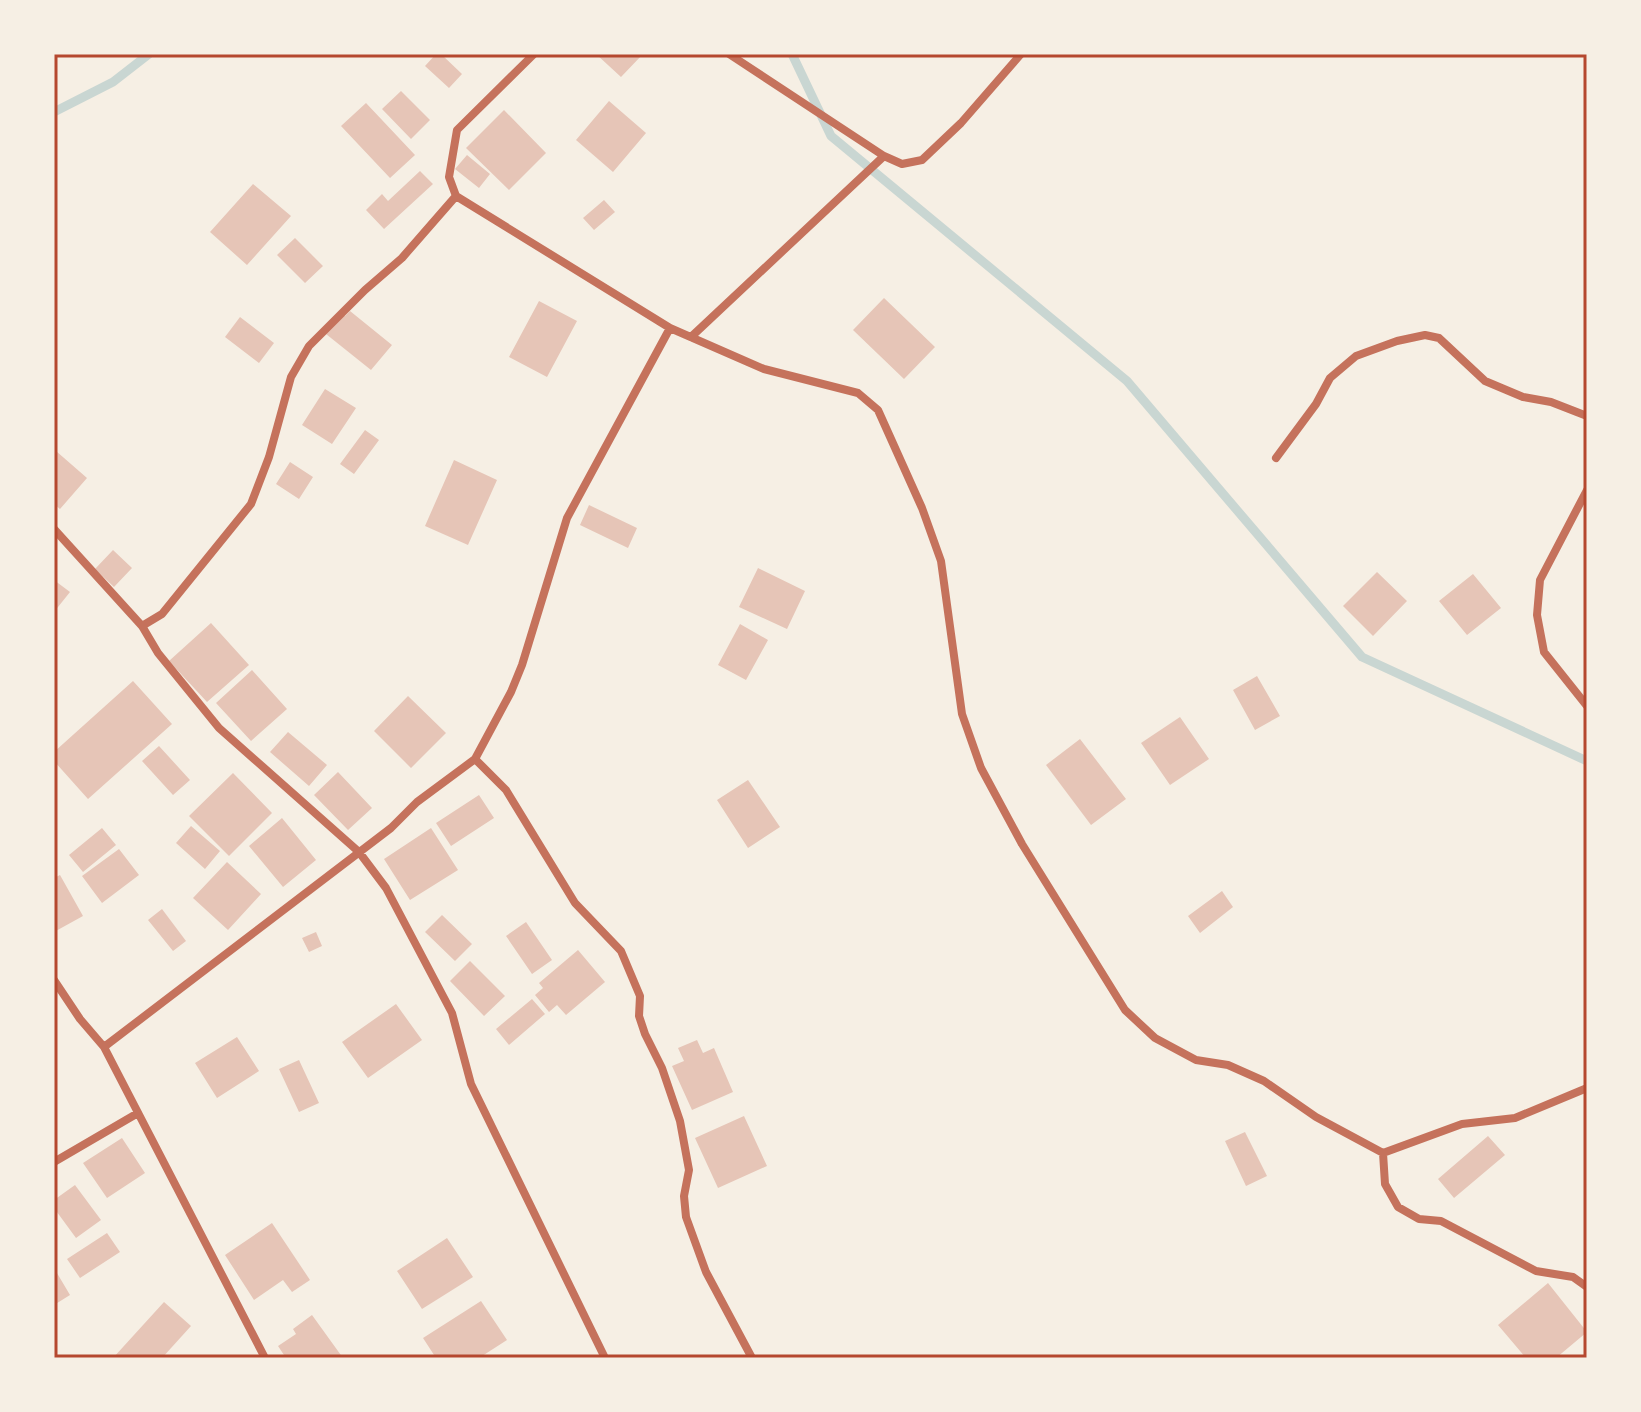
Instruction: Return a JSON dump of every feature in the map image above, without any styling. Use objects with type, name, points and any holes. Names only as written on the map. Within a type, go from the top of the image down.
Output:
[{"type":"street","points":[[534,54],[457,130],[449,177],[456,196],[670,328],[764,369],[858,393],[878,410],[922,508],[941,561],[962,714],[981,768],[1022,844],[1125,1010],[1155,1038],[1196,1060],[1228,1065],[1264,1081],[1316,1117],[1383,1153],[1462,1124],[1515,1118],[1587,1088]]},
{"type":"street","points":[[729,54],[884,156],[902,164],[922,160],[961,123],[1021,54]]},
{"type":"street","points":[[691,337],[884,156]]},
{"type":"street","points":[[142,626],[162,614],[251,504],[269,457],[291,377],[309,346],[402,258],[456,196]]},
{"type":"street","points":[[104,1047],[391,828],[417,802],[475,759],[522,665],[567,518],[670,328]]},
{"type":"street","points":[[1276,458],[1316,404],[1330,378],[1356,356],[1397,341],[1425,335],[1439,338],[1485,381],[1523,397],[1551,402],[1587,416]]},
{"type":"street","points":[[1587,490],[1540,580],[1537,615],[1544,652],[1587,706]]},
{"type":"street","points":[[54,529],[142,626],[158,653],[219,728],[359,852],[386,888],[446,1000],[471,1084],[605,1358]]},
{"type":"street","points":[[475,759],[506,790],[575,903],[621,951],[640,996],[639,1016],[645,1034],[662,1068],[680,1121],[689,1170],[684,1196],[686,1217],[706,1272],[752,1358]]},
{"type":"street","points":[[54,980],[80,1019],[104,1047],[265,1358]]},
{"type":"street","points":[[54,1162],[138,1113]]},
{"type":"street","points":[[1383,1153],[1385,1184],[1398,1207],[1419,1219],[1441,1221],[1536,1271],[1573,1277],[1587,1287]]},
{"type":"building","points":[[436,54],[441,54],[462,74],[449,88],[425,66]]},
{"type":"building","points":[[596,54],[643,54],[621,77]]},
{"type":"building","points":[[401,91],[430,120],[411,139],[382,109]]},
{"type":"building","points":[[609,101],[646,133],[613,172],[576,140]]},
{"type":"building","points":[[366,103],[415,155],[390,178],[341,126]]},
{"type":"building","points":[[504,110],[546,153],[509,190],[466,148]]},
{"type":"building","points":[[467,155],[490,174],[479,188],[455,169]]},
{"type":"building","points":[[420,171],[433,184],[384,229],[366,210],[382,194],[388,201]]},
{"type":"building","points":[[253,184],[291,216],[247,265],[210,232]]},
{"type":"building","points":[[604,200],[615,212],[594,230],[583,218]]},
{"type":"building","points":[[295,238],[323,266],[305,283],[277,255]]},
{"type":"building","points":[[884,298],[935,347],[904,379],[853,330]]},
{"type":"building","points":[[539,301],[577,321],[547,377],[509,357]]},
{"type":"building","points":[[350,311],[392,345],[371,370],[326,334],[342,314],[345,316]]},
{"type":"building","points":[[240,317],[274,343],[259,363],[225,337]]},
{"type":"building","points":[[325,389],[356,408],[332,444],[302,425]]},
{"type":"building","points":[[365,430],[379,440],[354,474],[340,464]]},
{"type":"building","points":[[56,451],[87,478],[60,509],[54,504]]},
{"type":"building","points":[[454,460],[497,480],[468,545],[425,526]]},
{"type":"building","points":[[290,462],[313,477],[299,499],[276,484]]},
{"type":"building","points":[[589,505],[637,528],[628,548],[580,525]]},
{"type":"building","points":[[113,550],[132,568],[114,587],[95,569]]},
{"type":"building","points":[[758,568],[805,591],[787,629],[739,607]]},
{"type":"building","points":[[1377,572],[1407,601],[1373,636],[1343,606]]},
{"type":"building","points":[[1473,574],[1501,608],[1467,635],[1439,601]]},
{"type":"building","points":[[54,580],[70,592],[54,612]]},
{"type":"building","points":[[211,623],[249,665],[207,702],[169,661]]},
{"type":"building","points":[[740,624],[768,640],[746,680],[718,665]]},
{"type":"building","points":[[252,670],[287,709],[251,741],[216,703]]},
{"type":"building","points":[[1257,676],[1280,716],[1255,730],[1233,690]]},
{"type":"building","points":[[133,681],[172,724],[88,799],[54,761],[54,752]]},
{"type":"building","points":[[408,696],[446,733],[411,768],[374,731]]},
{"type":"building","points":[[1180,717],[1209,759],[1170,785],[1141,743]]},
{"type":"building","points":[[288,732],[327,765],[309,786],[270,752]]},
{"type":"building","points":[[1080,739],[1126,799],[1091,825],[1046,765]]},
{"type":"building","points":[[159,746],[190,780],[173,795],[142,761]]},
{"type":"building","points":[[338,772],[372,808],[348,830],[314,795]]},
{"type":"building","points":[[233,773],[272,813],[229,856],[189,816]]},
{"type":"building","points":[[748,780],[780,827],[748,848],[717,800]]},
{"type":"building","points":[[479,795],[494,818],[451,846],[436,823]]},
{"type":"building","points":[[282,818],[316,860],[283,887],[249,846]]},
{"type":"building","points":[[191,826],[220,851],[205,869],[176,843]]},
{"type":"building","points":[[102,828],[116,845],[83,872],[69,855]]},
{"type":"building","points":[[431,828],[458,870],[410,900],[384,859]]},
{"type":"building","points":[[119,849],[139,875],[102,903],[82,876]]},
{"type":"building","points":[[227,862],[261,894],[228,930],[193,898]]},
{"type":"building","points":[[60,875],[83,916],[54,932],[54,878]]},
{"type":"building","points":[[1222,891],[1233,907],[1200,933],[1188,916]]},
{"type":"building","points":[[162,909],[186,941],[173,951],[148,920]]},
{"type":"building","points":[[442,915],[472,944],[455,961],[425,932]]},
{"type":"building","points":[[526,922],[552,960],[532,974],[506,936]]},
{"type":"building","points":[[316,932],[322,946],[309,952],[302,938]]},
{"type":"building","points":[[578,950],[605,982],[566,1015],[557,1005],[549,1012],[535,995],[543,988],[539,983]]},
{"type":"building","points":[[470,961],[505,996],[484,1016],[450,981]]},
{"type":"building","points":[[532,999],[545,1014],[509,1045],[496,1029]]},
{"type":"building","points":[[396,1004],[422,1040],[368,1078],[342,1042]]},
{"type":"building","points":[[237,1037],[259,1071],[217,1098],[195,1063]]},
{"type":"building","points":[[697,1040],[703,1053],[714,1048],[733,1092],[692,1110],[672,1066],[684,1061],[678,1048]]},
{"type":"building","points":[[299,1060],[319,1103],[299,1112],[279,1069]]},
{"type":"building","points":[[744,1116],[767,1166],[718,1188],[695,1138]]},
{"type":"building","points":[[1245,1132],[1267,1176],[1246,1186],[1225,1141]]},
{"type":"building","points":[[1488,1136],[1505,1155],[1454,1198],[1438,1179]]},
{"type":"building","points":[[122,1138],[145,1173],[107,1198],[83,1163]]},
{"type":"building","points":[[75,1185],[101,1220],[76,1238],[54,1208],[54,1200]]},
{"type":"building","points":[[272,1223],[310,1280],[292,1292],[283,1280],[254,1300],[225,1255]]},
{"type":"building","points":[[107,1233],[120,1252],[80,1278],[67,1259]]},
{"type":"building","points":[[447,1238],[473,1277],[422,1309],[397,1271]]},
{"type":"building","points":[[54,1268],[70,1295],[54,1305]]},
{"type":"building","points":[[1548,1283],[1587,1332],[1556,1358],[1526,1358],[1498,1325]]},
{"type":"building","points":[[481,1301],[507,1340],[479,1358],[436,1358],[423,1338]]},
{"type":"building","points":[[164,1302],[191,1326],[162,1358],[113,1358]]},
{"type":"building","points":[[312,1315],[343,1358],[286,1358],[278,1346],[296,1334],[293,1329]]},
{"type":"waterway","points":[[54,112],[113,82],[149,54]]},
{"type":"waterway","points":[[792,54],[831,136],[1127,381],[1362,657],[1587,761]]}]
